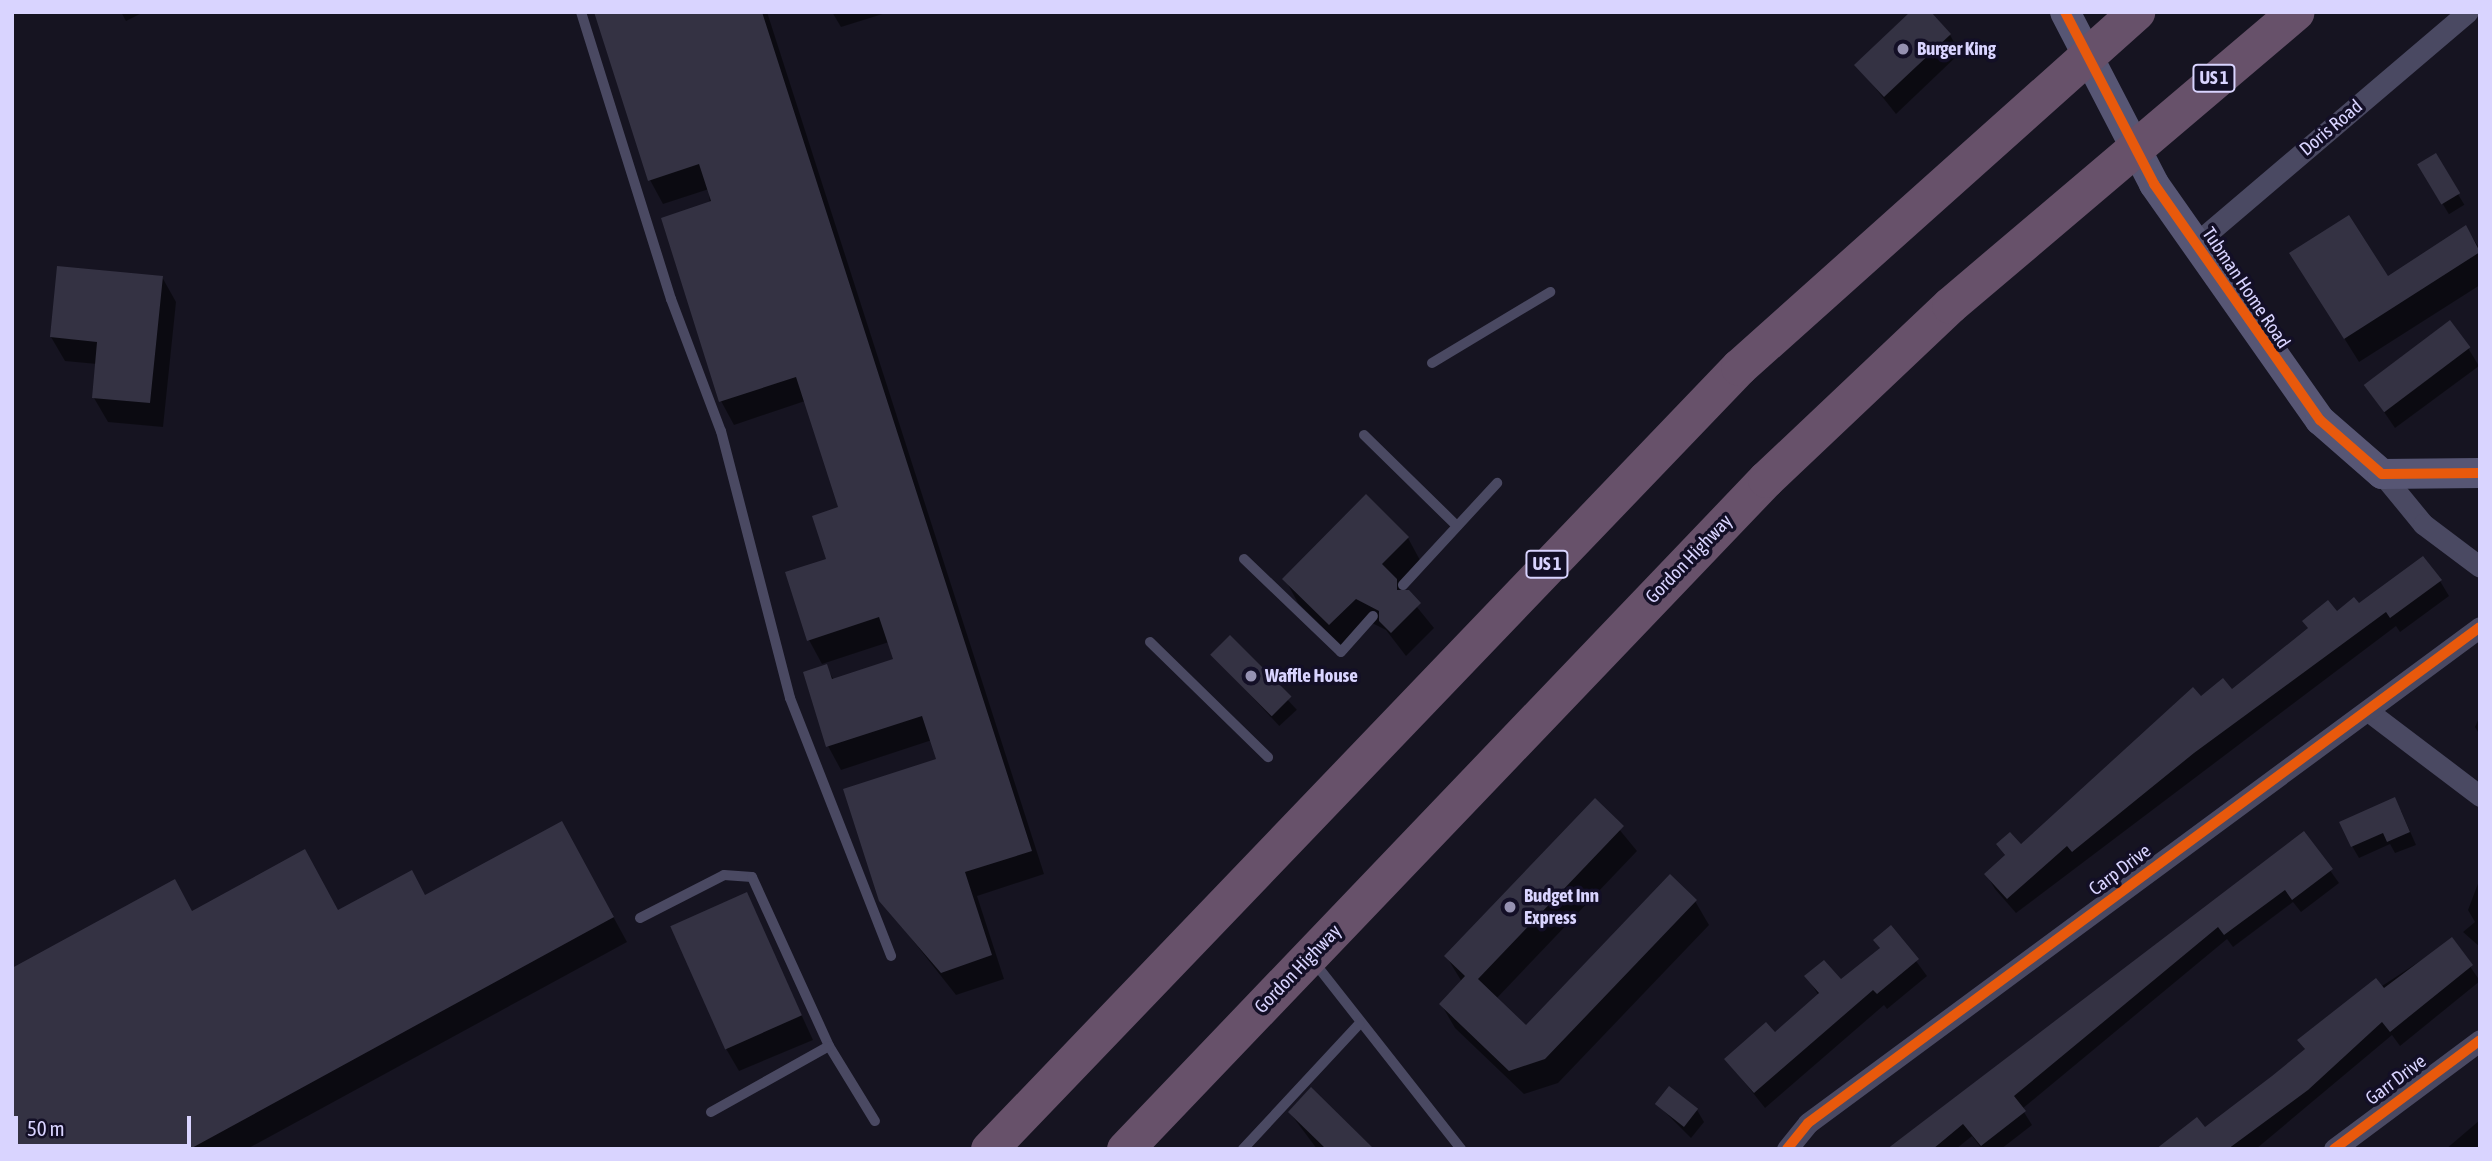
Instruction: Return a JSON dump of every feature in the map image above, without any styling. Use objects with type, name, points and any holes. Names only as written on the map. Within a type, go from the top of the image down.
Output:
[{"type":"highway","name":"US 1","points":[[989,1149],[1678,428],[1885,232],[2136,12]]},
{"type":"highway","name":"Gordon Highway","points":[[1137,1142],[1309,955],[1766,479],[1950,305],[2135,145],[2295,12]]},
{"type":"street","name":"Tubman Home Road","points":[[2065,12],[2135,145],[2195,244],[2320,421],[2382,474]]},
{"type":"street","name":"Doris Road","points":[[2195,244],[2468,12]]},
{"type":"street","points":[[2382,474],[2480,473]]},
{"type":"street","points":[[2382,474],[2423,524],[2480,567]]},
{"type":"street","name":"Carp Drive","points":[[1787,1149],[1808,1123],[2480,627]]},
{"type":"street","points":[[2368,711],[2480,796]]},
{"type":"street","name":"Garr Drive","points":[[2334,1149],[2480,1040]]},
{"type":"lane","points":[[581,12],[671,299],[721,431],[790,698],[891,956]]},
{"type":"lane","points":[[1432,363],[1550,292]]},
{"type":"lane","points":[[1364,435],[1457,526]]},
{"type":"lane","points":[[1403,585],[1497,483]]},
{"type":"lane","points":[[1244,559],[1341,652],[1373,616]]},
{"type":"lane","points":[[1150,642],[1268,757]]},
{"type":"lane","points":[[640,918],[724,875],[752,877],[829,1046],[875,1121]]},
{"type":"lane","points":[[1309,955],[1359,1024],[1461,1149]]},
{"type":"lane","points":[[1243,1149],[1359,1024]]},
{"type":"lane","points":[[711,1112],[829,1046]]},
{"type":"building","points":[[594,12],[762,12],[1032,851],[965,872],[992,955],[941,973],[879,901],[843,789],[936,759],[922,716],[826,747],[803,672],[827,664],[832,679],[893,659],[879,617],[807,641],[785,572],[826,559],[812,516],[838,507],[796,377],[719,402],[661,218],[711,201],[699,164],[648,181]]},
{"type":"building","name":"Burger King","points":[[1910,12],[1931,12],[1951,34],[1884,97],[1854,65]]},
{"type":"building","points":[[2436,153],[2460,193],[2441,205],[2417,164]]},
{"type":"building","points":[[2349,215],[2388,276],[2466,225],[2480,252],[2344,339],[2289,253]]},
{"type":"building","points":[[57,266],[163,276],[150,403],[92,398],[97,342],[50,337]]},
{"type":"building","points":[[2450,320],[2470,347],[2384,412],[2364,385]]},
{"type":"building","points":[[1366,494],[1409,537],[1382,564],[1397,579],[1397,590],[1409,590],[1421,603],[1391,633],[1379,621],[1379,611],[1356,599],[1329,625],[1282,579]]},
{"type":"building","points":[[2423,556],[2442,580],[2390,618],[2386,612],[2194,753],[2072,852],[2067,846],[2007,899],[1984,874],[2005,855],[1996,844],[2010,832],[2021,844],[2193,687],[2201,696],[2223,678],[2232,689],[2308,628],[2302,621],[2328,600],[2337,611],[2354,597],[2359,603]]},
{"type":"building","name":"Waffle House","points":[[1230,635],[1292,697],[1272,716],[1210,655]]},
{"type":"building","points":[[2395,797],[2410,832],[2387,842],[2383,833],[2351,847],[2339,822]]},
{"type":"building","points":[[1595,798],[1624,826],[1478,979],[1526,1025],[1670,874],[1697,900],[1545,1059],[1509,1071],[1439,1004],[1465,976],[1444,956]]},
{"type":"building","points":[[562,821],[614,917],[190,1149],[12,1149],[12,968],[175,879],[192,911],[305,849],[338,910],[412,870],[425,895]]},
{"type":"building","points":[[2304,831],[2333,869],[2292,900],[2285,890],[2224,935],[2218,927],[2014,1096],[2026,1111],[1981,1146],[1963,1124],[1933,1149],[1887,1149]]},
{"type":"building","points":[[747,892],[802,1015],[725,1049],[670,926]]},
{"type":"building","points":[[1891,925],[1919,959],[1877,994],[1873,990],[1754,1093],[1724,1059],[1766,1022],[1775,1032],[1819,993],[1804,976],[1824,960],[1841,979],[1880,948],[1873,940]]},
{"type":"building","points":[[2452,937],[2473,965],[2390,1032],[2382,1022],[2308,1090],[2228,1149],[2156,1149],[2197,1117],[2205,1127],[2272,1076],[2305,1049],[2297,1040],[2376,978],[2384,988]]},
{"type":"building","points":[[1669,1086],[1698,1109],[1684,1127],[1655,1104]]},
{"type":"building","points":[[1311,1087],[1374,1149],[1326,1149],[1288,1112]]},
{"type":"cycle path","points":[[2065,12],[2154,184],[2320,420],[2382,474],[2480,473]]},
{"type":"cycle path","points":[[1787,1149],[1808,1123],[2480,627]]},
{"type":"cycle path","points":[[2334,1149],[2480,1040]]},
{"type":"place","name":"Burger King","points":[[1903,49]]},
{"type":"place","name":"Waffle House","points":[[1251,676]]},
{"type":"place","name":"Budget Inn Express","points":[[1510,907]]}]
